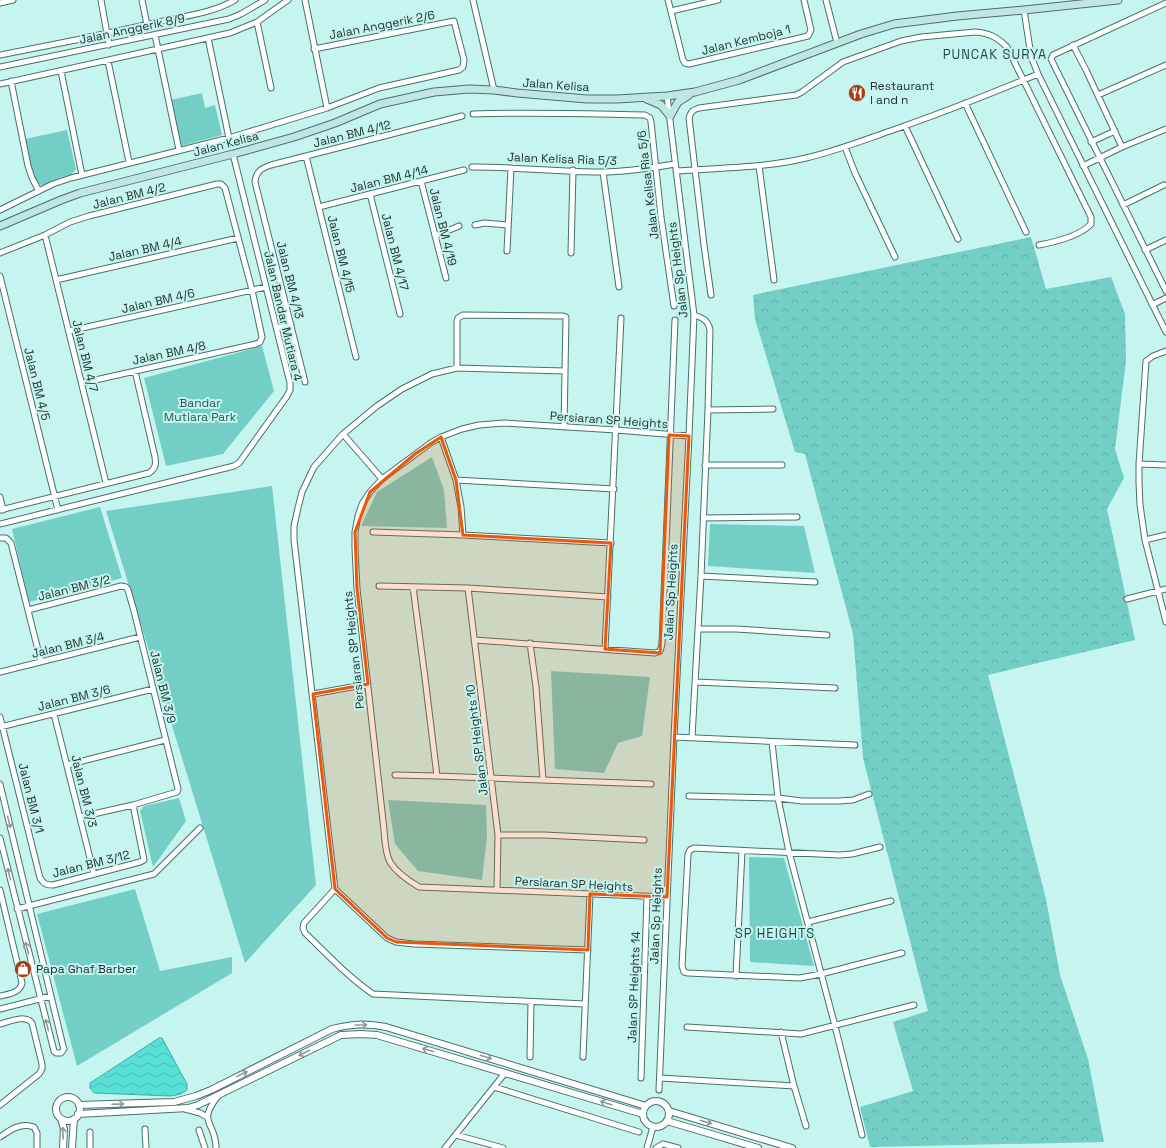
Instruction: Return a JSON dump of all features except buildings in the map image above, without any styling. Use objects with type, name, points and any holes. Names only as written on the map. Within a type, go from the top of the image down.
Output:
[{"type":"main road","name":"Jalan Kelisa","points":[[0,226],[80,193],[232,154],[316,130],[395,100],[451,90],[469,89],[587,99],[667,96],[695,92],[739,80],[837,43],[903,22],[1116,0]]},
{"type":"main road","points":[[645,98],[661,105],[670,116],[678,102],[695,92]]},
{"type":"street","points":[[0,3],[13,0]]},
{"type":"street","points":[[100,0],[110,44]]},
{"type":"street","points":[[142,0],[147,25]]},
{"type":"street","points":[[0,55],[107,34],[208,11],[235,0]]},
{"type":"street","name":"Jalan Anggerik 8/9","points":[[0,67],[155,35],[235,16],[252,9],[265,0]]},
{"type":"street","points":[[0,84],[230,33],[257,22],[288,0]]},
{"type":"street","points":[[0,210],[62,181],[129,162],[229,138],[327,108],[304,0]]},
{"type":"street","points":[[473,0],[494,90]]},
{"type":"street","points":[[668,0],[671,11],[718,0]]},
{"type":"street","name":"Jalan Kemboja 1","points":[[671,11],[682,60],[689,64],[808,36],[811,30],[804,0]]},
{"type":"street","points":[[826,0],[837,43]]},
{"type":"street","points":[[1166,3],[1073,45],[1053,55],[1051,59],[1166,291]]},
{"type":"street","points":[[1024,10],[1031,56],[1038,74],[1166,332]]},
{"type":"street","name":"Jalan Anggerik 2/6","points":[[314,48],[454,21],[464,60],[463,67],[459,70],[379,88],[327,108]]},
{"type":"street","points":[[257,22],[271,88]]},
{"type":"street","points":[[711,295],[689,118],[690,113],[694,110],[799,94],[843,62],[911,38],[975,32],[990,35],[999,39],[1007,47],[1091,217],[1091,224],[1082,231],[1052,243],[1039,245]]},
{"type":"street","points":[[155,35],[179,150]]},
{"type":"street","points":[[208,38],[229,138]]},
{"type":"street","points":[[1073,45],[1122,147]]},
{"type":"street","points":[[108,61],[129,162]]},
{"type":"street","points":[[1098,96],[1166,64]]},
{"type":"street","points":[[60,71],[82,175]]},
{"type":"street","points":[[676,171],[759,166],[806,158],[845,147],[905,126],[1038,74]]},
{"type":"street","points":[[11,82],[28,166],[39,191]]},
{"type":"street","name":"Jalan Sp Heights","points":[[659,1090],[666,897],[694,315],[667,96]]},
{"type":"street","points":[[965,103],[1026,232]]},
{"type":"street","name":"Jalan Kelisa Ria 5/6","points":[[474,114],[508,112],[645,115],[650,118],[674,306]]},
{"type":"street","name":"Jalan BM 4/12","points":[[255,182],[258,172],[264,167],[462,116]]},
{"type":"street","points":[[905,126],[958,239]]},
{"type":"street","points":[[1083,166],[1122,147],[1166,129]]},
{"type":"street","points":[[1091,142],[1115,131]]},
{"type":"street","points":[[845,147],[855,173],[895,257]]},
{"type":"street","name":"Jalan Bandar Mutiara 4","points":[[0,524],[230,468],[239,463],[290,390],[277,328],[232,154]]},
{"type":"street","name":"Jalan BM 4/15","points":[[306,156],[356,357]]},
{"type":"street","name":"Jalan Kelisa Ria 5/3","points":[[472,167],[603,172],[675,164]]},
{"type":"street","points":[[759,166],[774,280]]},
{"type":"street","points":[[507,251],[511,168]]},
{"type":"street","name":"Jalan BM 4/14","points":[[319,207],[464,170]]},
{"type":"street","points":[[571,253],[574,170]]},
{"type":"street","points":[[603,172],[619,287]]},
{"type":"street","name":"Jalan BM 4/19","points":[[421,181],[446,278]]},
{"type":"street","name":"Jalan BM 4/13","points":[[255,182],[305,382]]},
{"type":"street","name":"Jalan BM 4/2","points":[[0,253],[45,235],[70,222],[217,184],[221,184],[225,188],[238,238]]},
{"type":"street","points":[[1123,205],[1164,185]]},
{"type":"street","name":"Jalan BM 4/17","points":[[370,194],[400,314]]},
{"type":"street","points":[[475,225],[484,223],[508,224]]},
{"type":"street","points":[[435,236],[459,226]]},
{"type":"street","name":"Jalan BM 4/7","points":[[45,235],[106,483]]},
{"type":"street","points":[[238,238],[252,290]]},
{"type":"street","name":"Jalan BM 4/4","points":[[56,280],[238,238]]},
{"type":"street","points":[[1145,250],[1166,240]]},
{"type":"street","name":"Jalan BM 4/5","points":[[0,276],[58,510]]},
{"type":"street","name":"Jalan BM 4/6","points":[[69,331],[266,287]]},
{"type":"street","name":"Jalan BM 4/8","points":[[82,383],[260,342],[262,338],[252,290]]},
{"type":"street","points":[[1152,305],[1166,298]]},
{"type":"street","points":[[457,368],[457,321],[462,315],[563,316],[566,318],[564,427]]},
{"type":"street","points":[[692,737],[701,576],[710,330],[709,324],[706,320],[694,315]]},
{"type":"street","points":[[606,649],[622,318]]},
{"type":"street","points":[[474,640],[655,653],[660,651],[662,644],[669,435],[675,320]]},
{"type":"street","points":[[277,328],[291,324]]},
{"type":"street","points":[[1166,351],[1153,356],[1146,361],[1140,464],[1140,497],[1145,540],[1166,622]]},
{"type":"street","points":[[565,371],[457,368],[432,374],[402,389],[377,406],[343,434],[319,459],[302,492],[294,526],[294,540],[335,889],[387,938],[396,942],[414,944],[588,950]]},
{"type":"street","points":[[0,497],[2,510],[149,473],[155,467],[156,463],[135,371]]},
{"type":"street","points":[[708,410],[773,409]]},
{"type":"street","name":"Persiaran SP Heights","points":[[666,897],[419,887],[390,863],[383,821],[357,589],[355,532],[362,504],[370,492],[382,479],[441,436],[462,428],[504,423],[689,436]]},
{"type":"street","points":[[343,434],[382,479]]},
{"type":"street","points":[[441,436],[456,480],[461,507],[463,535]]},
{"type":"street","points":[[705,465],[782,464]]},
{"type":"street","points":[[1140,464],[1166,465]]},
{"type":"street","points":[[456,480],[614,489]]},
{"type":"street","points":[[703,518],[797,518]]},
{"type":"street","points":[[373,532],[610,543]]},
{"type":"street","points":[[1145,540],[1166,535]]},
{"type":"street","points":[[0,538],[6,538],[11,543],[41,662]]},
{"type":"street","points":[[701,576],[815,582]]},
{"type":"street","name":"Jalan BM 3/2","points":[[28,610],[121,586],[126,587]]},
{"type":"street","points":[[379,586],[468,588],[608,597]]},
{"type":"street","name":"Jalan BM 3/9","points":[[126,587],[178,789],[177,792],[133,805]]},
{"type":"street","points":[[413,587],[437,776]]},
{"type":"street","name":"Jalan SP Heights 10","points":[[468,588],[484,708],[498,835],[497,890]]},
{"type":"street","points":[[1127,598],[1166,589]]},
{"type":"street","points":[[698,629],[736,629],[827,635]]},
{"type":"street","name":"Jalan BM 3/4","points":[[0,672],[140,638]]},
{"type":"street","points":[[530,643],[536,687],[543,780]]},
{"type":"street","points":[[696,682],[835,688]]},
{"type":"street","points":[[312,694],[368,684]]},
{"type":"street","name":"Jalan BM 3/6","points":[[1,727],[153,689]]},
{"type":"street","name":"Jalan BM 3/3","points":[[54,714],[94,874]]},
{"type":"street","name":"Jalan BM 3/1","points":[[0,718],[1,727],[40,878],[43,883]]},
{"type":"street","points":[[674,737],[855,745]]},
{"type":"street","points":[[67,765],[166,740]]},
{"type":"street","points":[[772,742],[778,798],[789,852],[862,1135]]},
{"type":"street","points":[[395,775],[651,784]]},
{"type":"street","points":[[0,784],[64,1049],[58,1054],[54,1051],[40,999],[0,838]]},
{"type":"street","points":[[689,796],[840,801],[853,800],[869,794]]},
{"type":"street","points":[[80,817],[133,805]]},
{"type":"street","name":"Jalan BM 3/12","points":[[43,883],[46,885],[53,885],[144,860],[133,805]]},
{"type":"street","points":[[17,909],[154,874],[200,828]]},
{"type":"street","points":[[498,835],[544,835],[644,840]]},
{"type":"street","points":[[880,848],[852,854],[694,848],[690,850],[688,854],[682,959],[684,972],[736,976],[800,978],[902,953]]},
{"type":"street","points":[[736,976],[742,851]]},
{"type":"street","points":[[335,889],[304,923],[303,928],[306,933],[350,975],[373,994],[585,1004]]},
{"type":"street","points":[[0,890],[22,983],[21,988],[16,992],[0,996]]},
{"type":"street","points":[[583,1057],[590,894]]},
{"type":"street","name":"Jalan SP Heights 14","points":[[641,1078],[647,897]]},
{"type":"street","points":[[808,922],[891,901]]},
{"type":"street","points":[[0,1009],[52,996]]},
{"type":"street","points":[[530,1057],[532,1002]]},
{"type":"street","points":[[687,1027],[801,1034],[914,1004]]},
{"type":"street","points":[[0,1024],[25,1018],[29,1019],[32,1023],[42,1064],[42,1069],[39,1074],[0,1105]]},
{"type":"street","points":[[79,1105],[174,1102],[211,1090],[332,1029],[348,1025],[374,1024],[646,1106]]},
{"type":"street","points":[[781,1032],[794,1086],[806,1126]]},
{"type":"street","points":[[79,1105],[74,1099],[66,1097],[57,1104],[56,1112],[61,1118],[67,1121],[76,1117],[185,1109],[198,1106],[341,1035],[361,1034],[377,1035],[643,1114]]},
{"type":"street","points":[[445,1148],[505,1073]]},
{"type":"street","points":[[660,1078],[794,1086]]},
{"type":"street","points":[[494,1087],[639,1132]]},
{"type":"street","points":[[216,1148],[216,1142],[207,1117],[210,1106],[218,1096]]},
{"type":"street","points":[[658,1102],[666,1106],[669,1111],[669,1118],[667,1122],[661,1126],[653,1127],[646,1122],[643,1114],[646,1106],[650,1103],[658,1102]]},
{"type":"street","points":[[72,1148],[79,1105]]},
{"type":"street","points":[[185,1109],[200,1113],[207,1117]]},
{"type":"street","points":[[669,1111],[792,1148]]},
{"type":"street","points":[[61,1118],[64,1129],[63,1148]]},
{"type":"street","points":[[667,1122],[758,1148]]},
{"type":"street","points":[[0,1137],[16,1126],[28,1125],[34,1127],[37,1133],[37,1148]]},
{"type":"street","points":[[647,1148],[653,1127]]},
{"type":"street","points":[[145,1129],[146,1148]]},
{"type":"street","points":[[199,1130],[205,1148]]},
{"type":"street","points":[[90,1132],[90,1148]]},
{"type":"street","points":[[456,1135],[503,1148]]},
{"type":"street","points":[[656,1148],[663,1144],[678,1148]]},
{"type":"highlighted area","points":[[669,435],[689,436],[667,897],[590,894],[588,950],[396,942],[387,938],[335,889],[313,694],[368,684],[357,589],[355,532],[370,492],[415,454],[441,437],[456,480],[463,535],[611,543],[605,649],[660,653]]},
{"type":"green space","points":[[202,93],[205,108],[215,105],[222,135],[181,146],[171,100]]},
{"type":"green space","points":[[67,130],[76,169],[71,175],[61,177],[44,186],[37,183],[31,167],[25,139]]},
{"type":"green space","points":[[1031,237],[1046,289],[1111,277],[1125,314],[1126,361],[1115,449],[1124,478],[1107,509],[1135,640],[988,675],[1046,899],[1060,975],[1088,1059],[1104,1142],[870,1147],[860,1107],[913,1091],[893,1022],[928,1011],[863,758],[853,634],[805,454],[795,452],[755,319],[753,295]]},
{"type":"green space","name":"Bandar Mutiara Park","points":[[262,346],[274,391],[223,454],[166,466],[144,378]]},
{"type":"green space","points":[[432,457],[444,490],[447,528],[361,526],[377,492]]},
{"type":"green space","points":[[272,486],[316,885],[245,963],[106,511]]},
{"type":"green space","points":[[100,507],[122,578],[29,602],[12,529]]},
{"type":"green space","points":[[710,524],[804,526],[815,573],[708,566]]},
{"type":"green space","points":[[551,671],[650,677],[642,736],[618,743],[604,773],[555,769]]},
{"type":"green space","points":[[179,798],[186,821],[153,867],[140,811],[144,806]]},
{"type":"green space","points":[[388,800],[486,805],[487,836],[482,880],[418,871],[395,844]]},
{"type":"green space","points":[[749,857],[784,858],[814,966],[750,962]]},
{"type":"green space","points":[[135,889],[160,971],[232,957],[232,973],[77,1066],[37,914]]},
{"type":"water","points":[[159,1038],[162,1038],[187,1084],[187,1090],[181,1094],[171,1096],[94,1093],[90,1088],[90,1083]]},
{"type":"place","name":"Restaurant l and n","points":[[857,93]]},
{"type":"place","name":"Papa Ghaf Barber","points":[[23,969]]},
{"type":"district","name":"PUNCAK SURYA","points":[[995,54]]},
{"type":"district","name":"SP HEIGHTS","points":[[775,933]]}]
